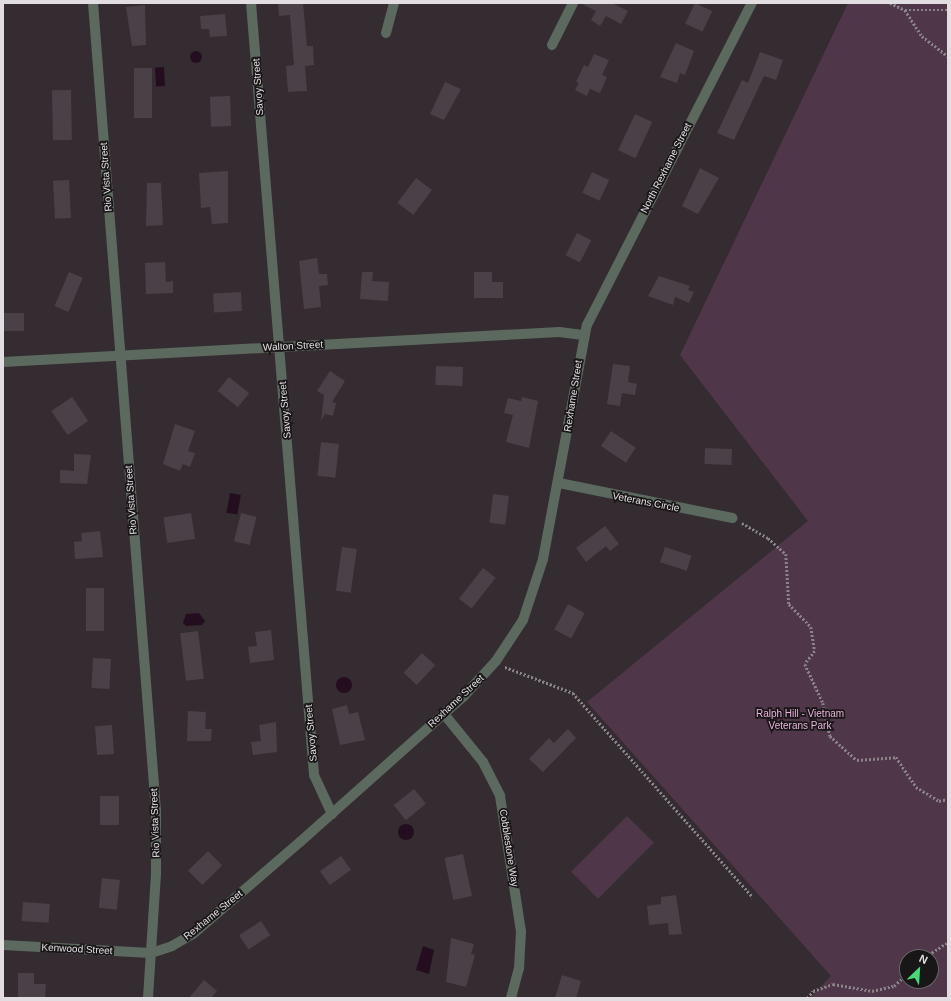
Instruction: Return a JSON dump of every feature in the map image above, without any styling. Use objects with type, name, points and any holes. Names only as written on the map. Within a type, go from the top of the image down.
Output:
[{"type":"street","name":"Rio Vista Street","points":[[93,3],[156,811],[148,998]]},
{"type":"street","name":"Savoy Street","points":[[251,3],[314,775],[332,814]]},
{"type":"street","points":[[386,33],[394,3]]},
{"type":"street","points":[[552,44],[573,3]]},
{"type":"street","name":"North Rexhame Street","points":[[583,335],[752,3]]},
{"type":"street","name":"Walton Street","points":[[3,362],[559,332],[583,335]]},
{"type":"street","name":"Rexhame Street","points":[[151,953],[172,946],[193,934],[332,814],[444,714],[496,661],[515,634],[531,599],[559,483],[583,335]]},
{"type":"street","name":"Veterans Circle","points":[[559,483],[733,518]]},
{"type":"street","name":"Cobblestone Way","points":[[444,714],[483,762],[500,796],[521,931],[511,998]]},
{"type":"street","name":"Kenwood Street","points":[[3,945],[151,953]]},
{"type":"path","points":[[890,3],[905,10],[948,10]]},
{"type":"path","points":[[905,10],[922,36],[948,56]]},
{"type":"path","points":[[733,518],[768,538],[786,554],[789,604],[811,627],[815,651],[805,664],[823,703],[830,736],[857,760],[896,757],[916,787],[939,801],[948,799]]},
{"type":"path","points":[[496,661],[516,673],[573,693],[753,897]]},
{"type":"path","points":[[937,949],[948,942]]},
{"type":"path","points":[[807,998],[813,990],[833,984],[872,991],[894,986],[899,981]]},
{"type":"green space","name":"Ralph Hill - Vietnam Veterans Park","points":[[848,3],[948,3],[948,998],[810,998],[831,976],[587,702],[808,521],[680,355]]},
{"type":"green space","points":[[627,816],[654,843],[598,899],[571,872]]},
{"type":"shaded area","points":[[198,51],[201,52],[201,62],[194,63],[191,62],[190,55],[191,52]]},
{"type":"shaded area","points":[[155,67],[164,67],[165,86],[156,86]]},
{"type":"shaded area","points":[[230,493],[241,495],[237,515],[227,513]]},
{"type":"shaded area","points":[[199,613],[205,621],[202,625],[186,626],[183,623],[186,614]]},
{"type":"shaded area","points":[[341,677],[347,677],[352,682],[350,691],[347,693],[341,693],[336,688],[336,682]]},
{"type":"shaded area","points":[[406,824],[412,826],[414,832],[412,838],[406,840],[400,838],[398,832],[400,826]]},
{"type":"shaded area","points":[[423,946],[434,950],[429,974],[416,970]]},
{"type":"building","points":[[278,3],[303,3],[307,46],[313,46],[314,65],[305,66],[307,91],[288,92],[286,66],[294,65],[290,15],[279,16]]},
{"type":"building","points":[[580,3],[612,3],[628,11],[621,24],[606,16],[600,26],[591,20],[596,11]]},
{"type":"building","points":[[695,3],[712,11],[702,32],[685,24]]},
{"type":"building","points":[[145,5],[146,45],[132,46],[126,7]]},
{"type":"building","points":[[225,14],[227,36],[210,37],[209,29],[201,29],[200,16]]},
{"type":"building","points":[[676,43],[694,51],[685,75],[680,73],[677,83],[660,77]]},
{"type":"building","points":[[760,52],[783,60],[776,80],[764,76],[734,140],[717,133],[742,80],[748,83]]},
{"type":"building","points":[[594,54],[609,60],[602,75],[607,77],[600,93],[590,89],[587,96],[575,90],[579,83],[576,82],[584,65],[588,67]]},
{"type":"building","points":[[134,68],[152,68],[152,118],[134,118]]},
{"type":"building","points":[[445,82],[461,89],[444,120],[430,114]]},
{"type":"building","points":[[52,90],[71,90],[72,140],[53,140]]},
{"type":"building","points":[[230,96],[231,126],[211,127],[210,97]]},
{"type":"building","points":[[635,114],[652,122],[635,158],[618,150]]},
{"type":"building","points":[[700,168],[719,178],[698,214],[682,206]]},
{"type":"building","points":[[228,171],[228,223],[212,224],[210,207],[201,208],[199,173]]},
{"type":"building","points":[[592,172],[609,180],[599,201],[582,193]]},
{"type":"building","points":[[416,178],[432,190],[413,215],[397,203]]},
{"type":"building","points":[[69,180],[71,218],[55,219],[53,181]]},
{"type":"building","points":[[147,183],[161,183],[163,225],[146,226]]},
{"type":"building","points":[[577,233],[591,240],[580,263],[566,255]]},
{"type":"building","points":[[317,258],[319,274],[327,274],[328,285],[319,286],[321,307],[304,309],[299,261]]},
{"type":"building","points":[[165,262],[166,282],[173,281],[173,293],[146,294],[145,263]]},
{"type":"building","points":[[69,272],[83,278],[68,312],[55,306]]},
{"type":"building","points":[[362,272],[373,272],[372,281],[389,282],[388,301],[360,299]]},
{"type":"building","points":[[474,272],[492,272],[492,282],[503,282],[503,298],[474,298]]},
{"type":"building","points":[[659,276],[690,286],[688,290],[694,292],[689,303],[675,297],[673,305],[648,296]]},
{"type":"building","points":[[241,292],[242,311],[214,312],[213,293]]},
{"type":"building","points":[[3,313],[24,313],[24,331],[3,331]]},
{"type":"building","points":[[613,364],[630,366],[628,382],[637,384],[635,395],[622,393],[620,406],[607,404]]},
{"type":"building","points":[[436,366],[463,367],[462,386],[435,385]]},
{"type":"building","points":[[330,371],[345,381],[332,402],[336,403],[333,416],[325,414],[321,421],[324,395],[317,391]]},
{"type":"building","points":[[229,377],[249,393],[238,407],[218,391]]},
{"type":"building","points":[[72,397],[88,421],[67,435],[51,411]]},
{"type":"building","points":[[522,397],[538,401],[529,448],[506,442],[513,415],[504,413],[508,398],[521,401]]},
{"type":"building","points":[[175,424],[195,431],[188,451],[195,453],[190,467],[183,464],[180,471],[163,464]]},
{"type":"building","points":[[611,431],[636,448],[626,463],[601,446]]},
{"type":"building","points":[[321,442],[339,444],[335,478],[317,476]]},
{"type":"building","points":[[705,448],[732,449],[731,465],[704,464]]},
{"type":"building","points":[[74,454],[91,455],[87,484],[60,483],[60,470],[74,471]]},
{"type":"building","points":[[493,494],[509,496],[505,525],[489,523]]},
{"type":"building","points":[[191,513],[195,539],[167,543],[163,517]]},
{"type":"building","points":[[241,513],[257,517],[250,545],[234,541]]},
{"type":"building","points":[[605,526],[619,544],[610,551],[606,546],[586,562],[576,548]]},
{"type":"building","points":[[100,531],[103,557],[75,559],[74,542],[82,541],[81,533]]},
{"type":"building","points":[[342,547],[357,549],[351,593],[336,591]]},
{"type":"building","points":[[665,547],[692,556],[687,571],[660,562]]},
{"type":"building","points":[[483,568],[496,578],[472,609],[459,599]]},
{"type":"building","points":[[86,588],[104,588],[104,631],[86,631]]},
{"type":"building","points":[[568,604],[585,613],[571,639],[554,630]]},
{"type":"building","points":[[271,630],[274,660],[250,663],[248,647],[257,646],[255,632]]},
{"type":"building","points":[[198,631],[204,679],[186,681],[180,633]]},
{"type":"building","points":[[422,653],[435,665],[417,685],[404,673]]},
{"type":"building","points":[[93,658],[111,659],[109,689],[91,688]]},
{"type":"building","points":[[347,705],[349,714],[358,712],[365,740],[340,745],[332,709]]},
{"type":"building","points":[[188,711],[206,712],[205,729],[212,729],[211,741],[187,741]]},
{"type":"building","points":[[276,722],[277,752],[253,755],[251,742],[261,741],[259,725]]},
{"type":"building","points":[[112,725],[114,754],[97,755],[95,726]]},
{"type":"building","points":[[568,729],[576,738],[543,772],[529,759],[549,738],[554,743]]},
{"type":"building","points":[[414,789],[426,804],[406,820],[394,805]]},
{"type":"building","points":[[100,796],[119,796],[119,825],[100,825]]},
{"type":"building","points":[[208,851],[222,865],[202,885],[188,871]]},
{"type":"building","points":[[463,854],[472,896],[453,900],[444,858]]},
{"type":"building","points":[[341,856],[351,870],[330,885],[320,871]]},
{"type":"building","points":[[102,878],[120,880],[117,910],[99,908]]},
{"type":"building","points":[[676,895],[682,934],[669,935],[668,923],[649,925],[647,906],[661,904],[661,897]]},
{"type":"building","points":[[23,902],[50,904],[49,923],[22,921]]},
{"type":"building","points":[[261,921],[270,935],[248,949],[239,935]]},
{"type":"building","points":[[451,938],[474,944],[471,954],[475,955],[466,987],[446,982]]},
{"type":"building","points":[[18,973],[34,973],[34,984],[46,984],[45,998],[18,998]]},
{"type":"building","points":[[562,975],[581,981],[576,998],[555,998]]},
{"type":"building","points":[[204,980],[217,991],[211,998],[189,998]]}]
